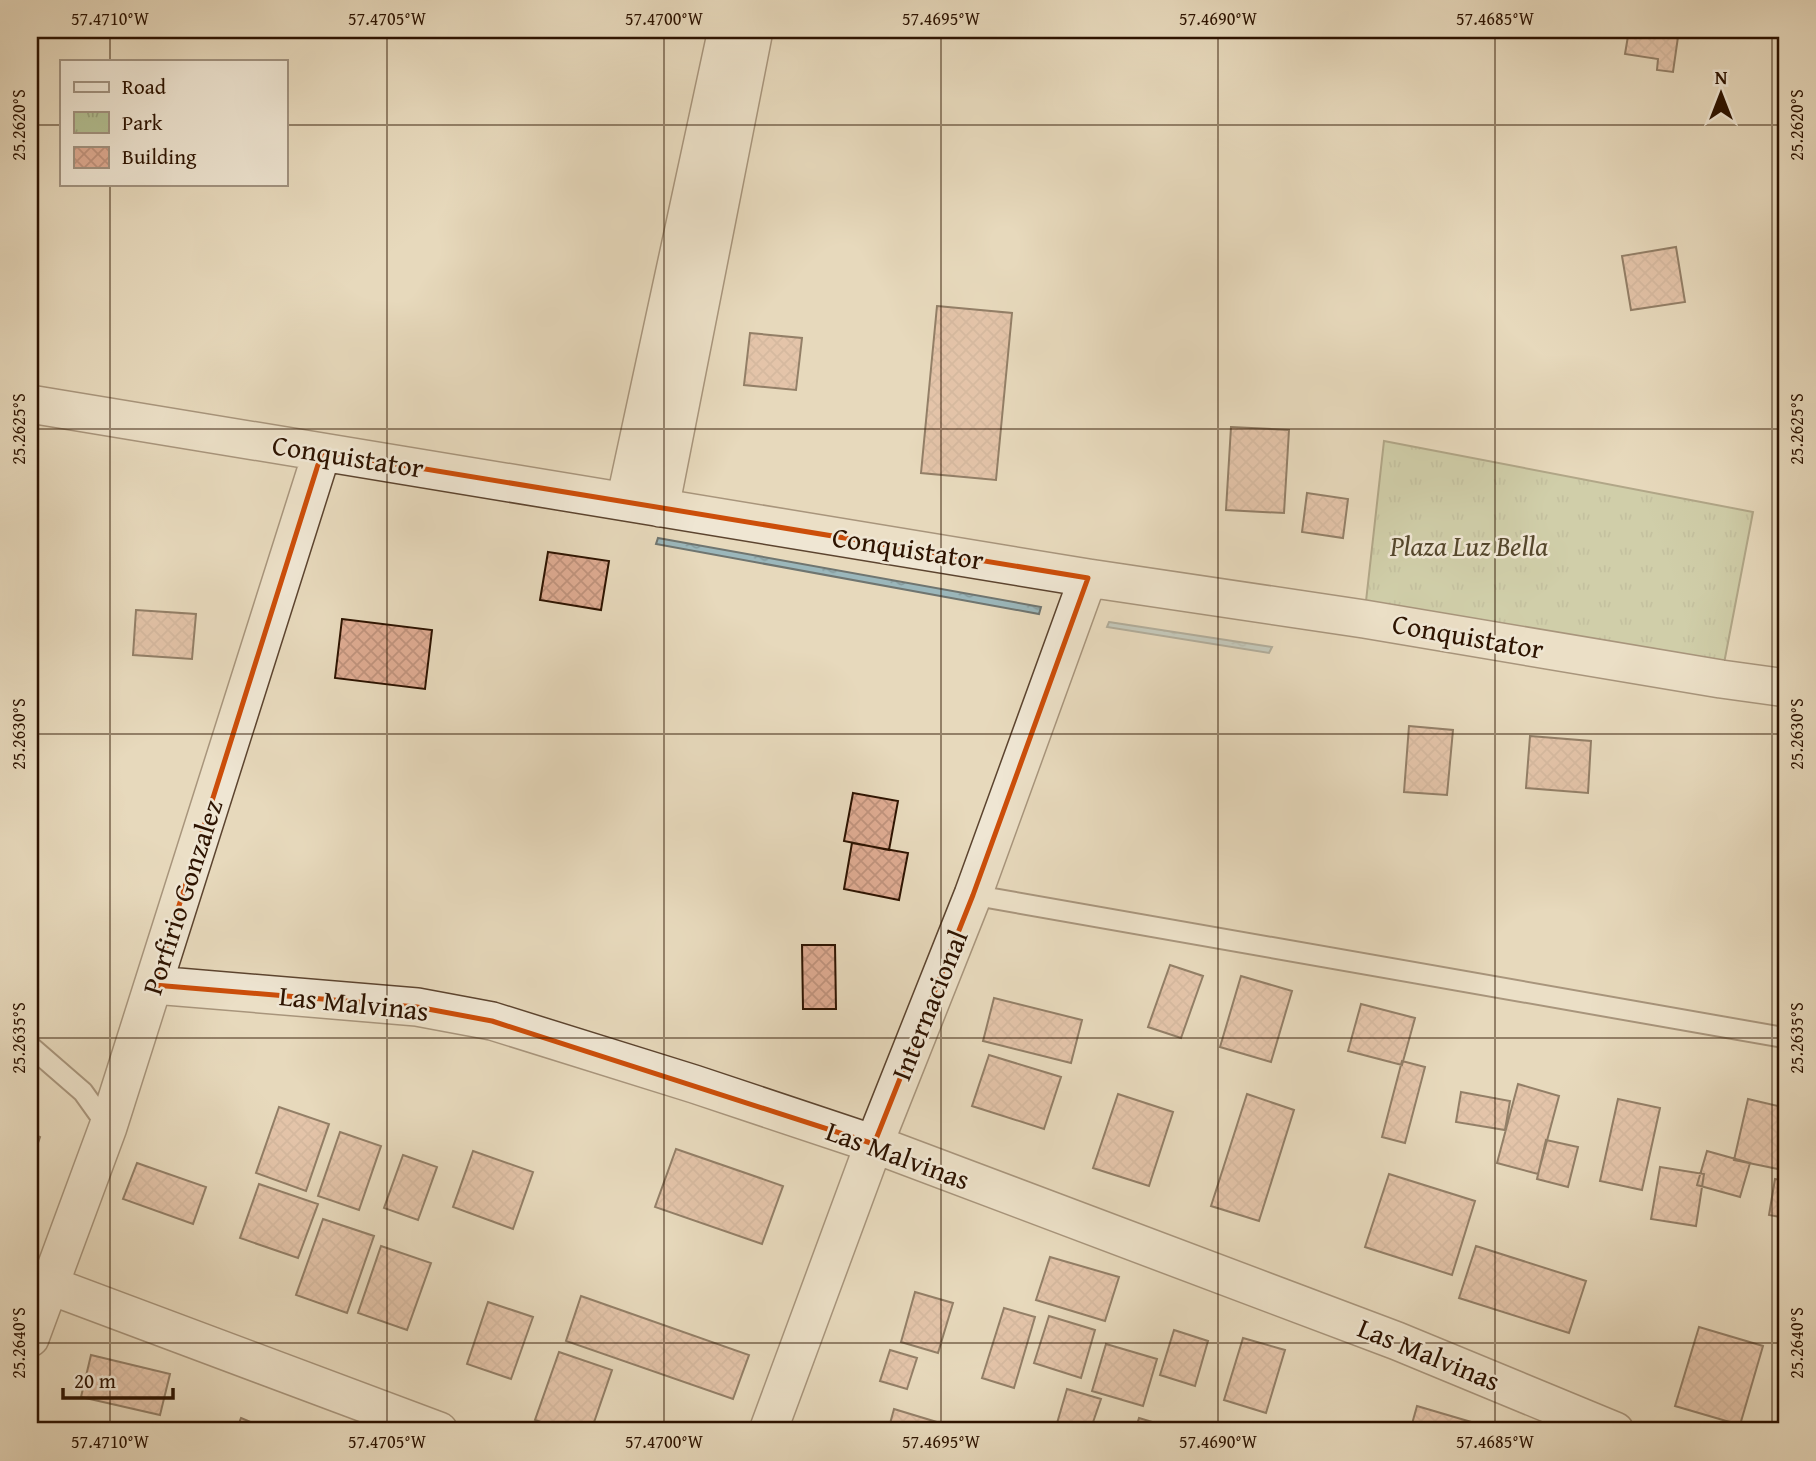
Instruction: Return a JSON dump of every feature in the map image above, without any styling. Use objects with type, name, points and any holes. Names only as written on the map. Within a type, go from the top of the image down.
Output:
[{"type":"street","points":[[643,505],[727,30]]},
{"type":"street","points":[[643,505],[754,30]]},
{"type":"street","name":"Conquistator","points":[[30,404],[1088,578],[1341,615],[1786,688]]},
{"type":"street","name":"Porfirio Gonzalez","points":[[30,1338],[39,1282],[108,1127],[322,452]]},
{"type":"street","name":"Internacional","points":[[768,1431],[874,1144],[973,895],[1088,578]]},
{"type":"street","name":"Las Malvinas","points":[[154,985],[417,1007],[492,1021],[874,1144],[1398,1341],[1615,1431]]},
{"type":"street","points":[[39,1282],[439,1431]]},
{"type":"lane","points":[[973,895],[1786,1038]]},
{"type":"lane","points":[[30,1046],[83,1092],[108,1127]]},
{"type":"highlighted area","points":[[322,452],[1088,578],[973,895],[874,1144],[492,1021],[417,1007],[154,985]]},
{"type":"green space","name":"Plaza Luz Bella","points":[[1384,441],[1753,512],[1721,679],[1364,619]]},
{"type":"water","points":[[658,538],[1041,607],[1039,614],[656,544]]},
{"type":"water","points":[[1109,622],[1272,647],[1269,653],[1107,627]]},
{"type":"building","points":[[1629,30],[1679,30],[1673,72],[1657,70],[1658,59],[1625,54]]},
{"type":"building","points":[[1676,247],[1685,302],[1631,310],[1622,256]]},
{"type":"building","points":[[937,306],[1012,313],[996,480],[921,473]]},
{"type":"building","points":[[750,333],[802,338],[796,390],[744,385]]},
{"type":"building","points":[[1231,427],[1289,430],[1284,513],[1226,510]]},
{"type":"building","points":[[30,468],[35,468],[30,527]]},
{"type":"building","points":[[1307,493],[1348,499],[1343,538],[1302,532]]},
{"type":"building","points":[[548,552],[609,561],[601,610],[540,600]]},
{"type":"building","points":[[136,610],[196,614],[192,659],[133,655]]},
{"type":"building","points":[[342,619],[432,630],[425,689],[335,678]]},
{"type":"building","points":[[1409,726],[1453,730],[1447,795],[1404,792]]},
{"type":"building","points":[[1530,736],[1591,741],[1588,793],[1526,788]]},
{"type":"building","points":[[853,793],[898,801],[889,850],[844,841]]},
{"type":"building","points":[[852,843],[908,853],[899,900],[844,889]]},
{"type":"building","points":[[802,945],[835,945],[836,1009],[803,1009]]},
{"type":"building","points":[[1170,965],[1203,976],[1181,1038],[1148,1027]]},
{"type":"building","points":[[1241,976],[1292,991],[1271,1062],[1220,1047]]},
{"type":"building","points":[[994,998],[1082,1020],[1071,1063],[983,1041]]},
{"type":"building","points":[[1361,1004],[1415,1018],[1402,1065],[1348,1051]]},
{"type":"building","points":[[989,1055],[1061,1077],[1044,1129],[972,1106]]},
{"type":"building","points":[[1402,1061],[1425,1067],[1405,1143],[1382,1137]]},
{"type":"building","points":[[1518,1084],[1559,1096],[1538,1174],[1497,1163]]},
{"type":"building","points":[[1461,1092],[1510,1101],[1505,1130],[1456,1122]]},
{"type":"building","points":[[1118,1094],[1173,1112],[1149,1186],[1093,1168]]},
{"type":"building","points":[[1247,1094],[1294,1110],[1259,1221],[1211,1206]]},
{"type":"building","points":[[1618,1099],[1660,1108],[1642,1190],[1600,1181]]},
{"type":"building","points":[[1748,1099],[1786,1108],[1786,1131],[1778,1169],[1734,1160]]},
{"type":"building","points":[[279,1107],[329,1124],[306,1191],[256,1173]]},
{"type":"building","points":[[340,1132],[381,1146],[359,1210],[318,1196]]},
{"type":"building","points":[[30,1133],[40,1137],[30,1166]]},
{"type":"building","points":[[1546,1140],[1578,1147],[1568,1187],[1537,1179]]},
{"type":"building","points":[[676,1149],[783,1186],[762,1244],[655,1207]]},
{"type":"building","points":[[473,1151],[533,1172],[513,1229],[453,1207]]},
{"type":"building","points":[[1707,1151],[1750,1163],[1740,1197],[1697,1185]]},
{"type":"building","points":[[403,1155],[437,1167],[418,1220],[384,1208]]},
{"type":"building","points":[[137,1163],[206,1187],[193,1224],[123,1199]]},
{"type":"building","points":[[1660,1167],[1704,1174],[1696,1226],[1651,1219]]},
{"type":"building","points":[[1389,1174],[1475,1201],[1452,1275],[1365,1247]]},
{"type":"building","points":[[1775,1179],[1786,1181],[1786,1218],[1769,1215]]},
{"type":"building","points":[[259,1184],[318,1204],[298,1258],[240,1238]]},
{"type":"building","points":[[323,1219],[374,1236],[347,1313],[296,1295]]},
{"type":"building","points":[[381,1246],[431,1263],[407,1330],[358,1313]]},
{"type":"building","points":[[1476,1246],[1586,1281],[1569,1333],[1459,1298]]},
{"type":"building","points":[[1050,1257],[1119,1277],[1105,1321],[1036,1300]]},
{"type":"building","points":[[915,1292],[953,1303],[938,1353],[901,1342]]},
{"type":"building","points":[[581,1296],[749,1355],[733,1399],[566,1341]]},
{"type":"building","points":[[488,1302],[533,1317],[511,1379],[467,1364]]},
{"type":"building","points":[[1004,1308],[1035,1317],[1014,1388],[982,1378]]},
{"type":"building","points":[[1049,1316],[1095,1330],[1081,1378],[1034,1363]]},
{"type":"building","points":[[1699,1327],[1763,1346],[1740,1425],[1675,1406]]},
{"type":"building","points":[[1174,1330],[1208,1341],[1195,1386],[1160,1375]]},
{"type":"building","points":[[1243,1338],[1285,1350],[1266,1413],[1224,1400]]},
{"type":"building","points":[[1106,1344],[1157,1359],[1143,1406],[1092,1391]]},
{"type":"building","points":[[890,1350],[917,1358],[907,1389],[880,1381]]},
{"type":"building","points":[[559,1352],[612,1370],[591,1431],[566,1431],[535,1420]]},
{"type":"building","points":[[91,1355],[170,1374],[160,1415],[81,1397]]},
{"type":"building","points":[[1067,1389],[1101,1399],[1090,1431],[1055,1430]]},
{"type":"building","points":[[1417,1406],[1502,1431],[1410,1431]]},
{"type":"building","points":[[894,1409],[940,1423],[937,1431],[888,1431]]},
{"type":"building","points":[[241,1418],[272,1431],[236,1431]]},
{"type":"building","points":[[1139,1418],[1182,1431],[1135,1431]]}]
